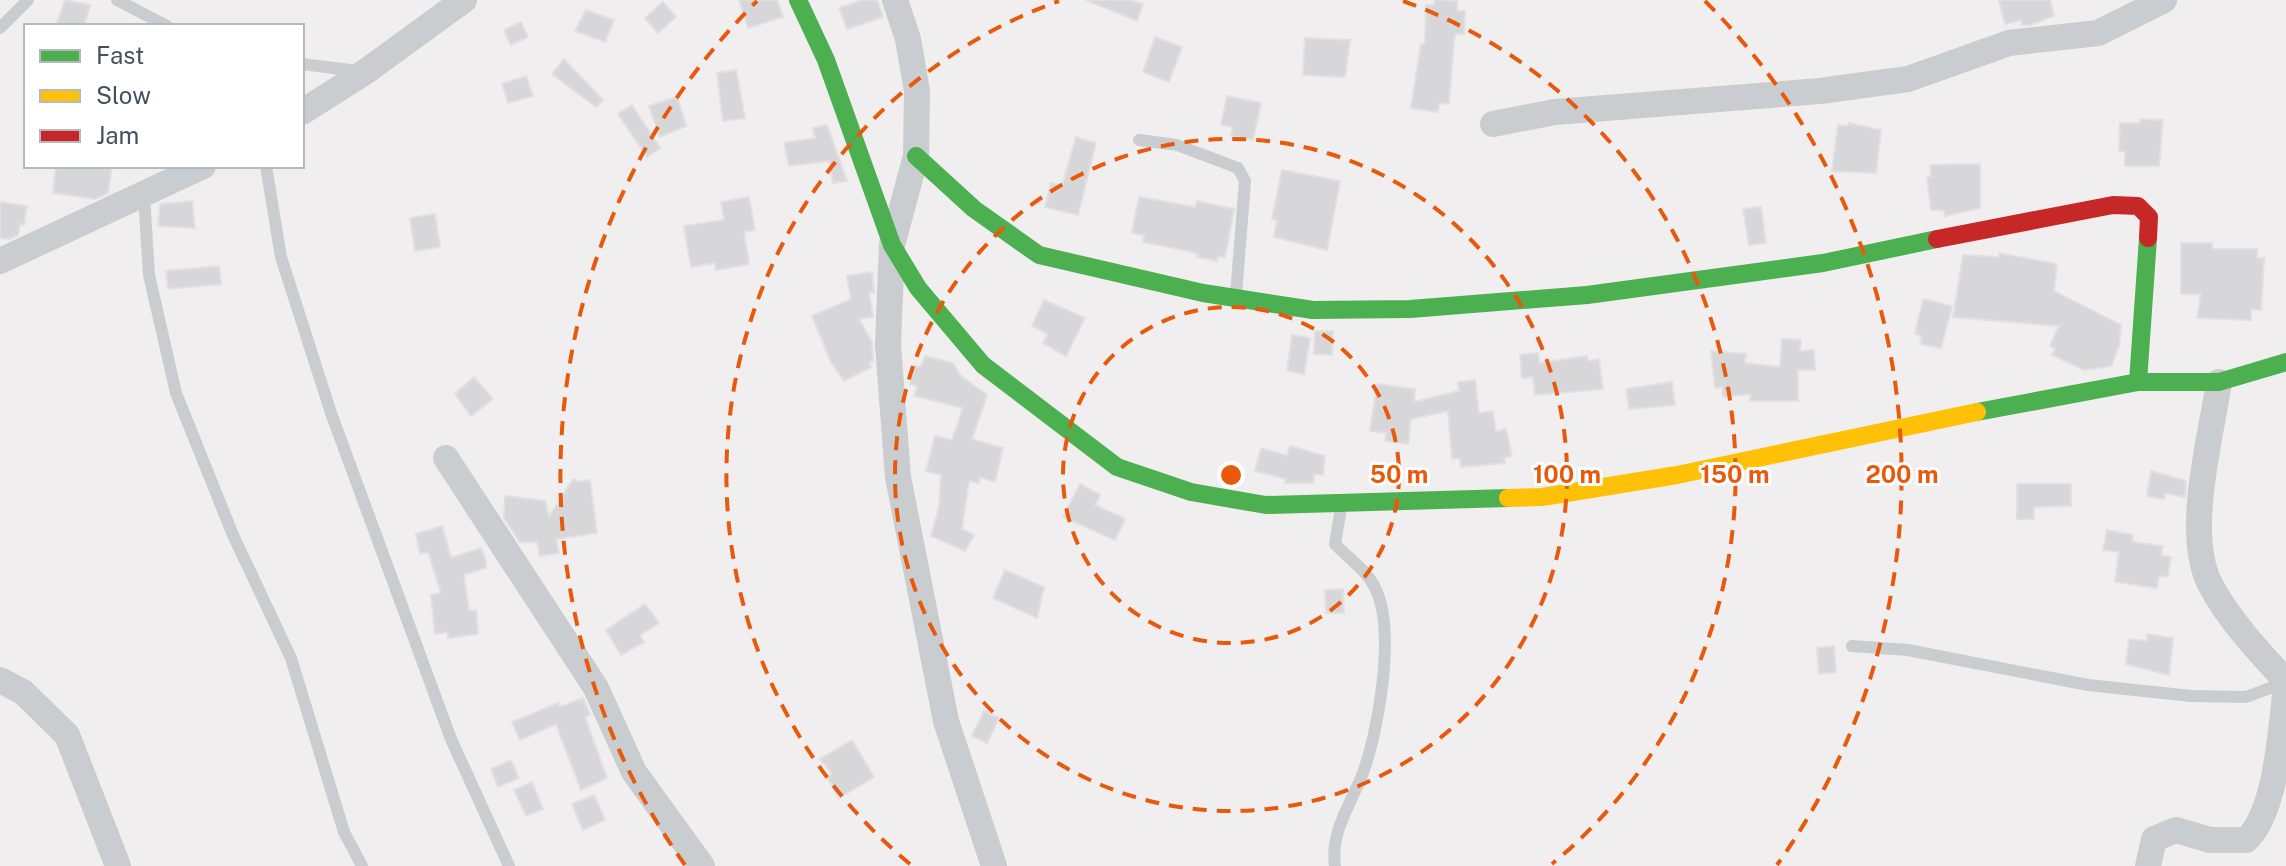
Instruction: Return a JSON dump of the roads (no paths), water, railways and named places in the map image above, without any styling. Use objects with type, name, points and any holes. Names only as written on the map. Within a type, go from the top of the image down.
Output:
[{"type":"street","points":[[304,111],[365,72],[464,0]]},
{"type":"street","points":[[798,0],[826,60],[892,245],[918,288],[983,365],[1117,467],[1191,492],[1266,505],[1542,497],[1677,475],[1953,416],[2138,382],[2219,382],[2286,362]]},
{"type":"street","points":[[895,0],[908,39],[917,91],[916,156],[892,245],[888,345],[898,477],[946,721],[994,866]]},
{"type":"street","points":[[1493,124],[1555,112],[1820,91],[1908,79],[2009,43],[2098,33],[2164,0]]},
{"type":"street","points":[[916,156],[974,209],[1039,255],[1236,298],[1313,310],[1410,309],[1587,295],[1823,263],[2056,214],[2113,205],[2138,206],[2149,217],[2138,382]]},
{"type":"street","points":[[0,261],[199,168]]},
{"type":"street","points":[[2148,866],[2154,839],[2176,830],[2210,840],[2246,840],[2259,829],[2273,772],[2286,683],[2209,582],[2198,539],[2219,382]]},
{"type":"street","points":[[446,458],[596,688],[634,772],[702,866]]},
{"type":"street","points":[[0,680],[23,692],[67,735],[118,866]]},
{"type":"lane","points":[[0,28],[28,0]]},
{"type":"lane","points":[[117,0],[163,24]]},
{"type":"lane","points":[[304,64],[365,72]]},
{"type":"lane","points":[[1139,140],[1177,145],[1238,168],[1245,181],[1236,298]]},
{"type":"lane","points":[[266,168],[281,257],[331,413],[451,739],[509,866]]},
{"type":"lane","points":[[144,196],[149,275],[176,393],[233,535],[291,658],[344,832],[362,866]]},
{"type":"lane","points":[[1335,866],[1336,836],[1374,746],[1384,623],[1377,591],[1366,573],[1335,544],[1343,501]]},
{"type":"lane","points":[[1852,646],[1908,650],[2088,685],[2191,696],[2246,697],[2286,683]]}]
